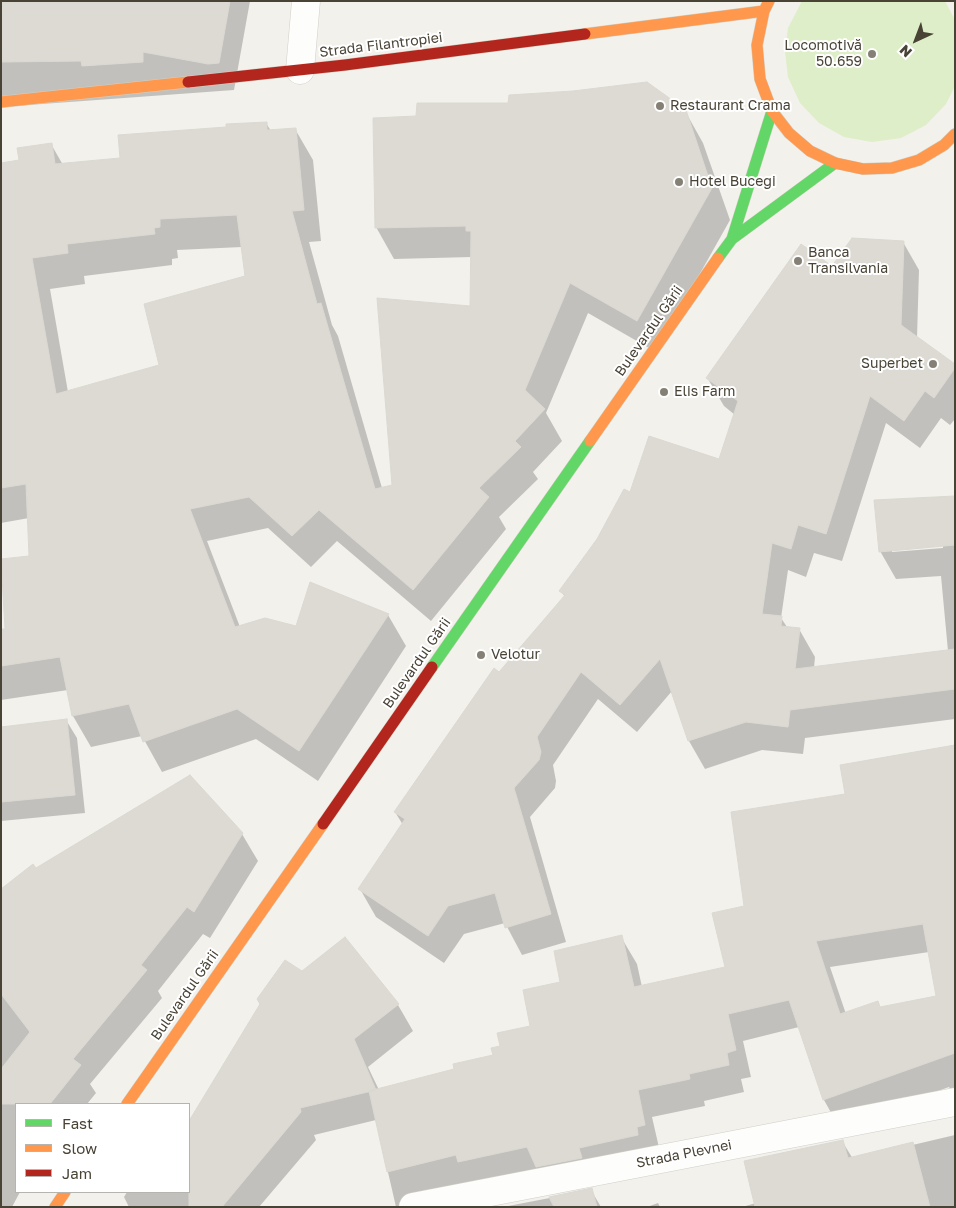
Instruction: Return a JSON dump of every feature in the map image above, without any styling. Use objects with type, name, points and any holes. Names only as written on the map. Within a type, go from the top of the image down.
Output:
[{"type":"street","points":[[300,70],[306,1]]},
{"type":"street","points":[[766,6],[757,45],[760,79],[772,112],[789,133],[810,151],[835,163],[863,169],[892,168],[919,160],[944,145],[955,134]]},
{"type":"street","name":"Strada Filantropiei","points":[[1,102],[300,70],[766,6]]},
{"type":"street","name":"Bulevardul Gării","points":[[128,1103],[732,239],[772,112]]},
{"type":"street","name":"Bulevardul Gării","points":[[732,239],[835,163]]},
{"type":"street","name":"Strada Plevnei","points":[[413,1207],[955,1102]]},
{"type":"street","points":[[55,1207],[64,1193]]},
{"type":"green space","points":[[802,1],[945,1],[955,20],[955,86],[946,104],[926,125],[901,138],[872,142],[844,137],[819,123],[800,103],[788,77],[785,52],[788,28]]},
{"type":"building","points":[[1,1],[230,1],[219,63],[208,64],[143,52],[143,62],[82,66],[81,61],[1,62]]},
{"type":"building","points":[[647,82],[686,110],[712,188],[637,321],[570,283],[525,390],[545,409],[515,441],[521,447],[479,488],[489,497],[413,590],[319,510],[292,536],[249,497],[190,509],[235,627],[265,618],[296,626],[310,582],[389,614],[299,751],[237,709],[143,742],[129,704],[72,716],[60,657],[1,666],[1,629],[5,629],[1,559],[29,556],[26,484],[1,488],[1,163],[19,160],[17,148],[52,143],[55,164],[120,158],[118,135],[226,127],[226,124],[267,122],[267,130],[296,128],[304,210],[292,211],[317,304],[321,303],[375,489],[392,485],[377,298],[470,306],[471,231],[466,231],[466,226],[375,228],[373,118],[416,116],[417,103],[508,103],[509,95],[573,91]],"holes":[[[237,215],[245,276],[144,304],[159,365],[56,394],[32,258],[68,253],[67,244],[155,234],[154,228],[160,227],[160,219]]]},
{"type":"building","points":[[852,238],[904,241],[901,325],[955,364],[955,368],[934,398],[925,391],[904,421],[870,396],[826,534],[798,525],[791,549],[772,543],[762,614],[782,616],[781,626],[800,628],[795,669],[955,649],[955,689],[790,710],[788,727],[746,722],[688,741],[660,659],[620,705],[581,672],[537,737],[541,752],[539,760],[514,788],[551,914],[505,928],[495,893],[448,906],[428,936],[358,889],[405,819],[394,812],[494,668],[499,672],[565,595],[559,591],[597,539],[624,489],[630,492],[649,436],[719,459],[738,401],[706,378],[801,244],[832,266]]},
{"type":"building","points":[[955,496],[955,545],[879,552],[874,500]]},
{"type":"building","points":[[67,719],[75,795],[1,802],[1,727]]},
{"type":"building","points":[[955,745],[955,1053],[823,1100],[789,1000],[728,1014],[736,1050],[727,1053],[729,1065],[689,1074],[690,1079],[638,1090],[645,1125],[637,1127],[638,1135],[579,1148],[582,1158],[536,1167],[527,1147],[458,1162],[456,1155],[387,1172],[369,1091],[454,1069],[453,1064],[493,1055],[491,1048],[500,1046],[497,1033],[530,1026],[523,990],[560,982],[554,951],[622,935],[634,987],[725,967],[712,913],[744,906],[731,812],[845,794],[840,765]],"holes":[[[923,924],[936,996],[880,1007],[878,1001],[840,1014],[816,941]]]},
{"type":"building","points":[[190,775],[243,833],[194,912],[187,907],[141,965],[147,970],[73,1059],[81,1065],[51,1103],[1,1104],[1,1069],[30,1032],[1,994],[1,889],[33,864],[36,868]]},
{"type":"building","points":[[345,937],[399,1004],[354,1039],[376,1090],[300,1108],[301,1112],[222,1207],[189,1207],[190,1119],[260,1004],[257,999],[285,960],[302,971]]},
{"type":"building","points":[[843,1140],[848,1158],[913,1142],[930,1207],[755,1207],[744,1161]]},
{"type":"building","points":[[592,1188],[597,1207],[554,1207],[549,1197]]},
{"type":"traffic: fast","points":[[718,258],[732,239],[772,111]]},
{"type":"traffic: fast","points":[[732,239],[835,163]]},
{"type":"traffic: fast","points":[[432,667],[590,441]]},
{"type":"traffic: slow","points":[[769,1],[764,11],[757,45],[760,79],[772,111],[789,133],[810,151],[835,163],[863,169],[892,168],[919,160],[944,145],[955,134]]},
{"type":"traffic: slow","points":[[585,34],[764,11]]},
{"type":"traffic: slow","points":[[1,102],[188,82]]},
{"type":"traffic: slow","points":[[590,441],[718,258]]},
{"type":"traffic: slow","points":[[128,1103],[323,824]]},
{"type":"traffic: slow","points":[[55,1207],[64,1193]]},
{"type":"traffic: jam","points":[[188,82],[345,65],[585,34]]},
{"type":"traffic: jam","points":[[323,824],[432,667]]},
{"type":"place","name":"Locomotivă 50.659","points":[[872,54]]},
{"type":"place","name":"Restaurant Crama","points":[[660,106]]},
{"type":"place","name":"Hotel Bucegi","points":[[679,182]]},
{"type":"place","name":"Banca Transilvania","points":[[798,261]]},
{"type":"place","name":"Superbet","points":[[933,364]]},
{"type":"place","name":"Elis Farm","points":[[664,392]]},
{"type":"place","name":"Velotur","points":[[481,655]]}]
